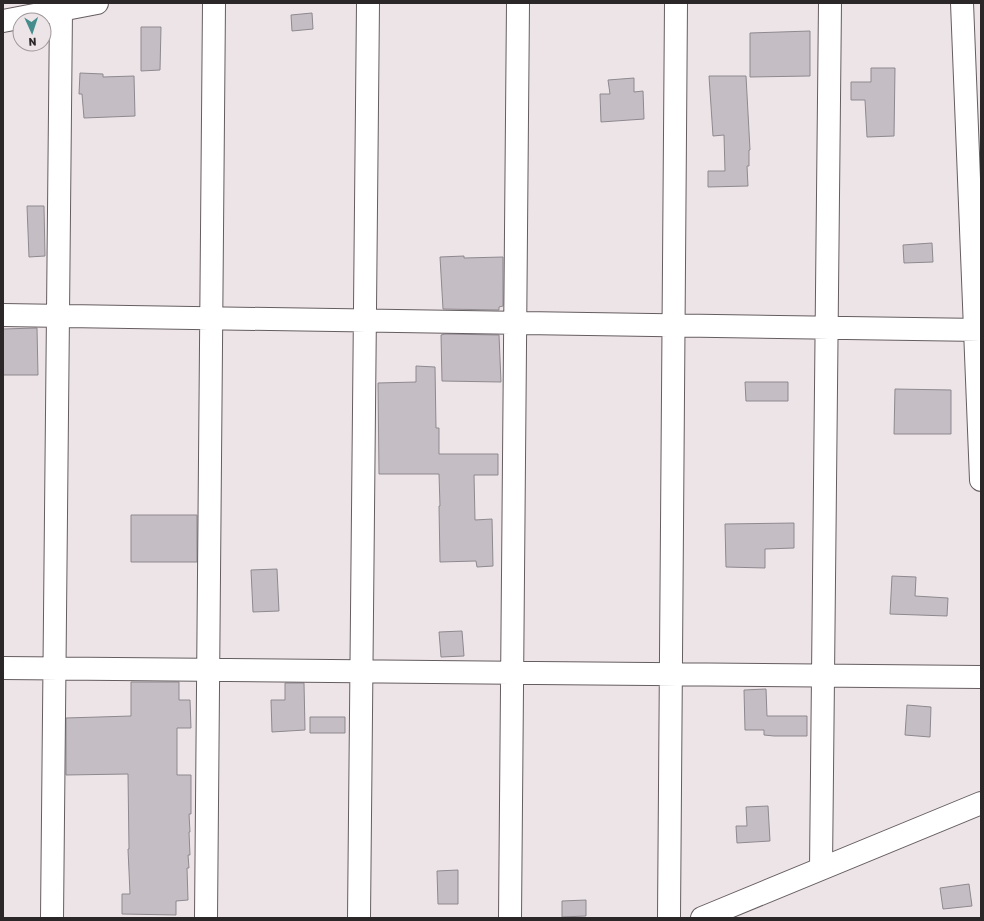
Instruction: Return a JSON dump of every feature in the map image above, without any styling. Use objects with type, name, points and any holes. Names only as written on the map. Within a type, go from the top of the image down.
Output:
[{"type":"street","points":[[3,21],[97,3]]},
{"type":"street","points":[[206,918],[214,3]]},
{"type":"street","points":[[359,918],[368,3]]},
{"type":"street","points":[[510,918],[518,3]]},
{"type":"street","points":[[669,918],[676,3]]},
{"type":"street","points":[[821,869],[830,3]]},
{"type":"street","points":[[962,3],[978,330],[981,480]]},
{"type":"street","points":[[52,918],[61,10]]},
{"type":"street","points":[[3,315],[978,330]]},
{"type":"street","points":[[3,668],[981,677]]},
{"type":"street","points":[[702,918],[981,803]]},
{"type":"building","points":[[312,13],[313,29],[292,31],[291,15]]},
{"type":"building","points":[[141,27],[161,27],[160,70],[141,71]]},
{"type":"building","points":[[810,31],[810,76],[750,77],[750,33]]},
{"type":"building","points":[[871,68],[895,68],[894,136],[867,137],[865,100],[851,100],[851,82],[871,82]]},
{"type":"building","points":[[80,73],[103,74],[103,77],[134,76],[135,116],[84,118],[82,94],[79,94]]},
{"type":"building","points":[[709,76],[746,76],[750,150],[749,166],[747,166],[748,186],[708,187],[708,171],[725,171],[724,135],[713,136]]},
{"type":"building","points":[[634,78],[634,92],[643,91],[644,119],[601,122],[600,94],[610,94],[608,80]]},
{"type":"building","points":[[27,206],[44,206],[45,256],[29,257]]},
{"type":"building","points":[[932,243],[933,262],[904,263],[903,245]]},
{"type":"building","points":[[464,256],[464,258],[503,257],[503,306],[499,307],[499,310],[443,309],[440,257]]},
{"type":"building","points":[[37,328],[38,375],[3,375],[3,329]]},
{"type":"building","points":[[441,335],[499,335],[501,382],[442,381]]},
{"type":"building","points":[[416,366],[435,367],[436,428],[439,428],[439,454],[498,454],[498,475],[474,475],[475,520],[492,519],[493,566],[477,567],[476,561],[440,562],[439,474],[379,474],[378,383],[416,382]]},
{"type":"building","points":[[745,382],[788,382],[788,401],[746,401]]},
{"type":"building","points":[[895,389],[951,390],[951,434],[894,434]]},
{"type":"building","points":[[131,515],[197,515],[197,562],[131,562]]},
{"type":"building","points":[[794,523],[794,548],[765,549],[765,568],[726,567],[725,524]]},
{"type":"building","points":[[277,569],[279,611],[253,612],[251,570]]},
{"type":"building","points":[[892,576],[916,577],[915,596],[948,598],[947,616],[890,614]]},
{"type":"building","points":[[462,631],[464,656],[441,657],[439,632]]},
{"type":"building","points":[[131,682],[179,682],[179,700],[190,700],[191,728],[177,728],[177,775],[191,775],[191,814],[189,814],[190,855],[188,855],[189,868],[187,868],[188,900],[176,901],[176,915],[122,914],[122,894],[130,894],[128,849],[128,774],[66,775],[66,718],[131,716]]},
{"type":"building","points":[[285,683],[304,683],[305,730],[272,732],[271,700],[285,700]]},
{"type":"building","points":[[766,689],[767,716],[807,716],[807,736],[774,736],[764,735],[764,730],[745,730],[744,690]]},
{"type":"building","points":[[907,705],[931,707],[930,737],[905,735]]},
{"type":"building","points":[[310,717],[345,717],[345,733],[310,733]]},
{"type":"building","points":[[768,806],[770,841],[737,843],[736,826],[747,826],[746,807]]},
{"type":"building","points":[[458,870],[458,904],[438,904],[437,871]]},
{"type":"building","points":[[969,884],[972,906],[943,909],[940,888]]},
{"type":"building","points":[[586,900],[586,916],[562,917],[562,901]]}]
